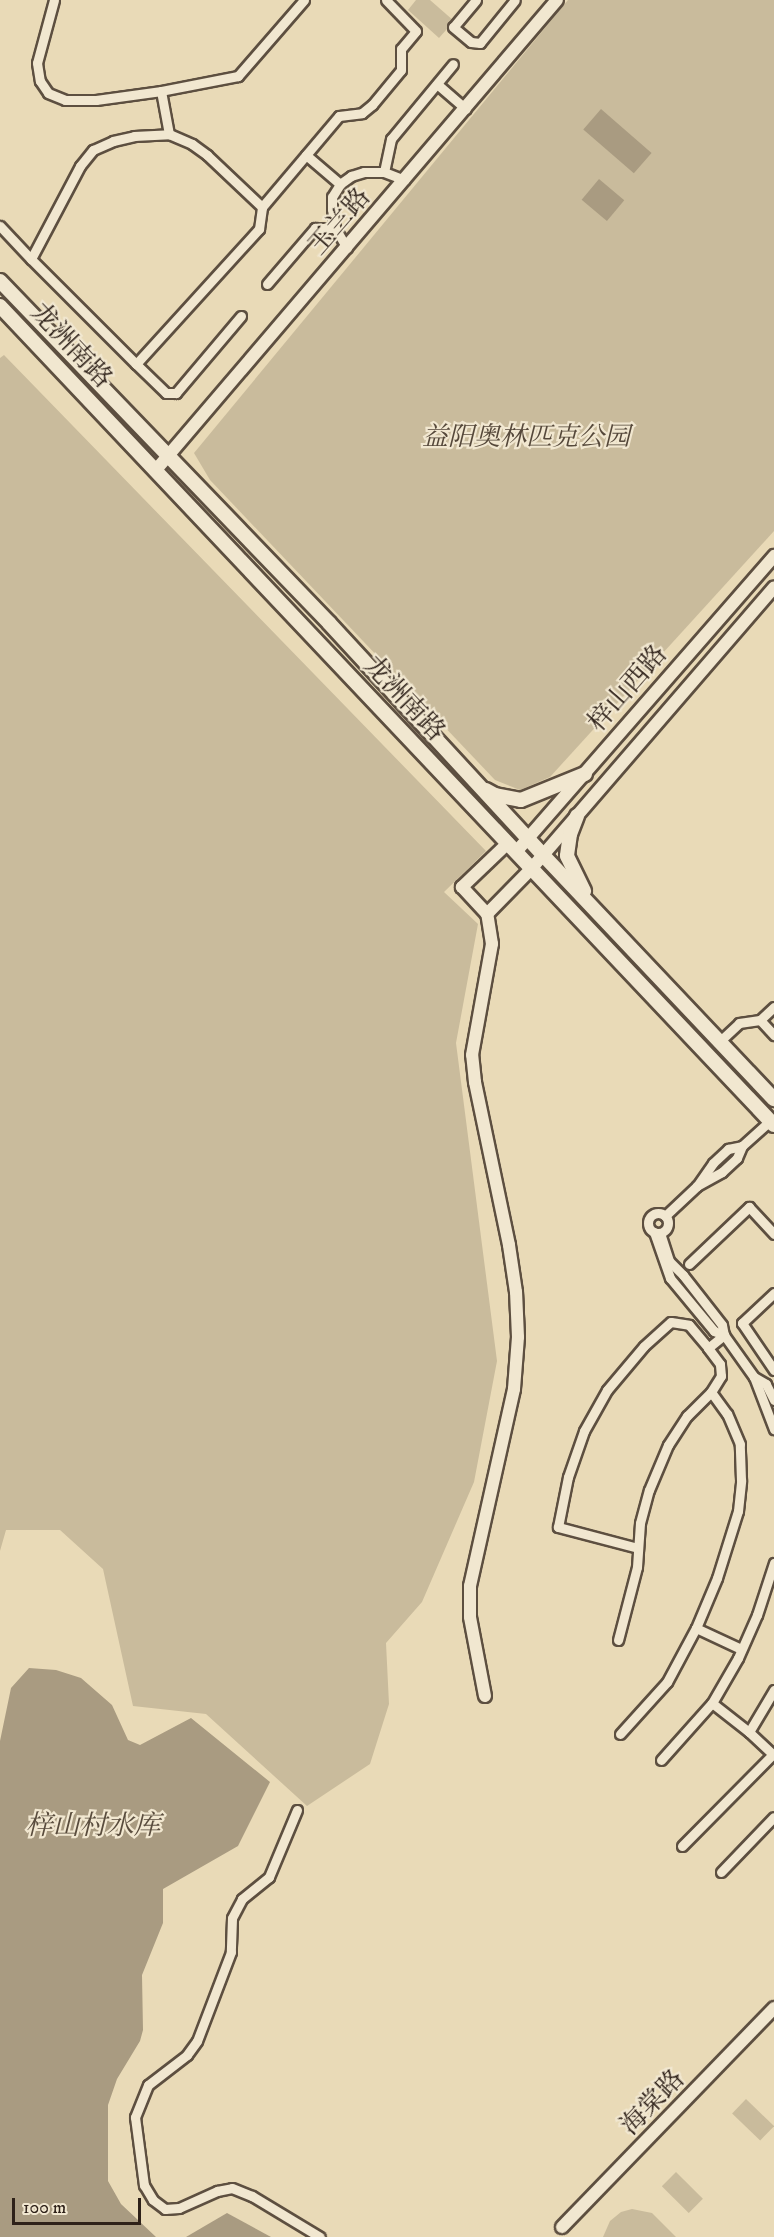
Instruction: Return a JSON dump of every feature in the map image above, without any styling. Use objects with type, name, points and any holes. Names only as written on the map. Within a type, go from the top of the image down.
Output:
[{"type":"main road","name":"龙洲南路","points":[[0,281],[170,456],[774,1099]]},
{"type":"main road","name":"龙洲南路","points":[[3,314],[155,471],[772,1123]]},
{"type":"main road","points":[[480,786],[495,795],[521,800],[585,774]]},
{"type":"main road","points":[[577,816],[567,856],[577,879],[598,913]]},
{"type":"street","points":[[54,0],[37,63],[40,81],[48,93],[65,100],[96,100],[162,91],[238,76],[304,0]]},
{"type":"street","points":[[136,364],[259,229],[262,207],[339,116],[362,113],[372,105],[401,70],[401,49],[416,31],[386,0]]},
{"type":"street","points":[[476,0],[453,27],[471,42],[480,43],[515,0]]},
{"type":"street","name":"玉兰路","points":[[155,471],[557,0]]},
{"type":"street","points":[[384,172],[391,138],[453,64]]},
{"type":"street","points":[[437,84],[466,109]]},
{"type":"street","points":[[162,91],[169,134]]},
{"type":"street","points":[[31,259],[80,166],[93,150],[112,141],[134,136],[169,134],[192,144],[207,154],[262,207]]},
{"type":"street","points":[[306,155],[340,184]]},
{"type":"street","points":[[347,248],[335,228],[332,197],[340,184],[351,176],[384,172],[405,180]]},
{"type":"street","points":[[0,226],[166,393],[176,393],[241,316]]},
{"type":"street","points":[[267,284],[315,228],[335,228]]},
{"type":"street","name":"梓山西路","points":[[774,556],[529,839],[512,847],[462,887],[487,914],[531,869],[774,586]]},
{"type":"street","points":[[485,1696],[470,1617],[470,1586],[514,1389],[518,1337],[516,1292],[509,1245],[475,1082],[472,1055],[492,944],[487,914]]},
{"type":"street","points":[[720,1041],[739,1023],[760,1020],[774,1007]]},
{"type":"street","points":[[760,1020],[774,1035]]},
{"type":"street","points":[[665,1216],[697,1186],[722,1172],[737,1158],[742,1146],[772,1123]]},
{"type":"street","points":[[689,1264],[749,1207],[774,1234]]},
{"type":"street","points":[[665,1216],[656,1214],[650,1217],[649,1227],[657,1232],[670,1278],[714,1331],[724,1335],[751,1373],[774,1429]]},
{"type":"street","points":[[657,1232],[667,1226],[665,1216]]},
{"type":"street","points":[[774,1293],[742,1323],[774,1370]]},
{"type":"street","points":[[618,1640],[637,1567],[640,1523],[662,1458],[687,1416],[711,1392],[721,1376],[720,1364],[688,1325],[671,1322],[644,1346],[607,1390],[584,1431],[568,1477],[558,1527],[638,1548]]},
{"type":"street","points":[[708,1348],[724,1335]]},
{"type":"street","points":[[751,1373],[764,1356]]},
{"type":"street","points":[[751,1373],[766,1384],[774,1400]]},
{"type":"street","points":[[620,1734],[667,1682],[696,1628],[717,1578],[738,1511],[741,1480],[740,1444],[727,1413],[711,1392]]},
{"type":"street","points":[[661,1760],[712,1702],[757,1615],[774,1563]]},
{"type":"street","points":[[696,1628],[741,1649]]},
{"type":"street","points":[[749,1731],[774,1690]]},
{"type":"street","points":[[682,1846],[773,1755],[749,1731],[712,1702]]},
{"type":"street","points":[[297,1810],[269,1877],[242,1899],[232,1918],[231,1952],[197,2041],[187,2055],[148,2085],[135,2117],[144,2185],[153,2200],[165,2209],[179,2208],[232,2188],[320,2237]]},
{"type":"street","points":[[721,1872],[774,1817]]},
{"type":"street","name":"海棠路","points":[[562,2227],[774,2008]]},
{"type":"green space","points":[[416,0],[430,0],[454,21],[439,38],[408,10]]},
{"type":"green space","name":"益阳奥林匹克公园","points":[[568,0],[774,0],[774,531],[550,777],[520,790],[495,780],[210,480],[194,453]]},
{"type":"green space","points":[[4,355],[486,851],[444,892],[478,924],[456,1043],[497,1361],[474,1482],[422,1602],[386,1643],[389,1704],[370,1764],[307,1806],[206,1714],[133,1706],[103,1569],[60,1530],[6,1530],[0,1551],[0,358]]},
{"type":"green space","points":[[746,2099],[774,2126],[760,2140],[732,2113]]},
{"type":"green space","points":[[676,2172],[703,2199],[689,2213],[662,2186]]},
{"type":"green space","points":[[632,2209],[652,2213],[676,2237],[603,2237],[610,2221],[621,2212]]},
{"type":"water","points":[[601,109],[652,153],[634,173],[583,129]]},
{"type":"water","points":[[599,179],[624,200],[607,221],[582,200]]},
{"type":"water","name":"梓山村水库","points":[[29,1668],[56,1670],[81,1678],[112,1705],[128,1740],[140,1745],[191,1718],[270,1782],[238,1846],[163,1889],[163,1923],[142,1975],[143,2030],[140,2041],[117,2079],[108,2105],[108,2181],[121,2204],[156,2237],[0,2237],[0,1741],[11,1688]]},
{"type":"water","points":[[227,2213],[271,2237],[186,2237]]}]
